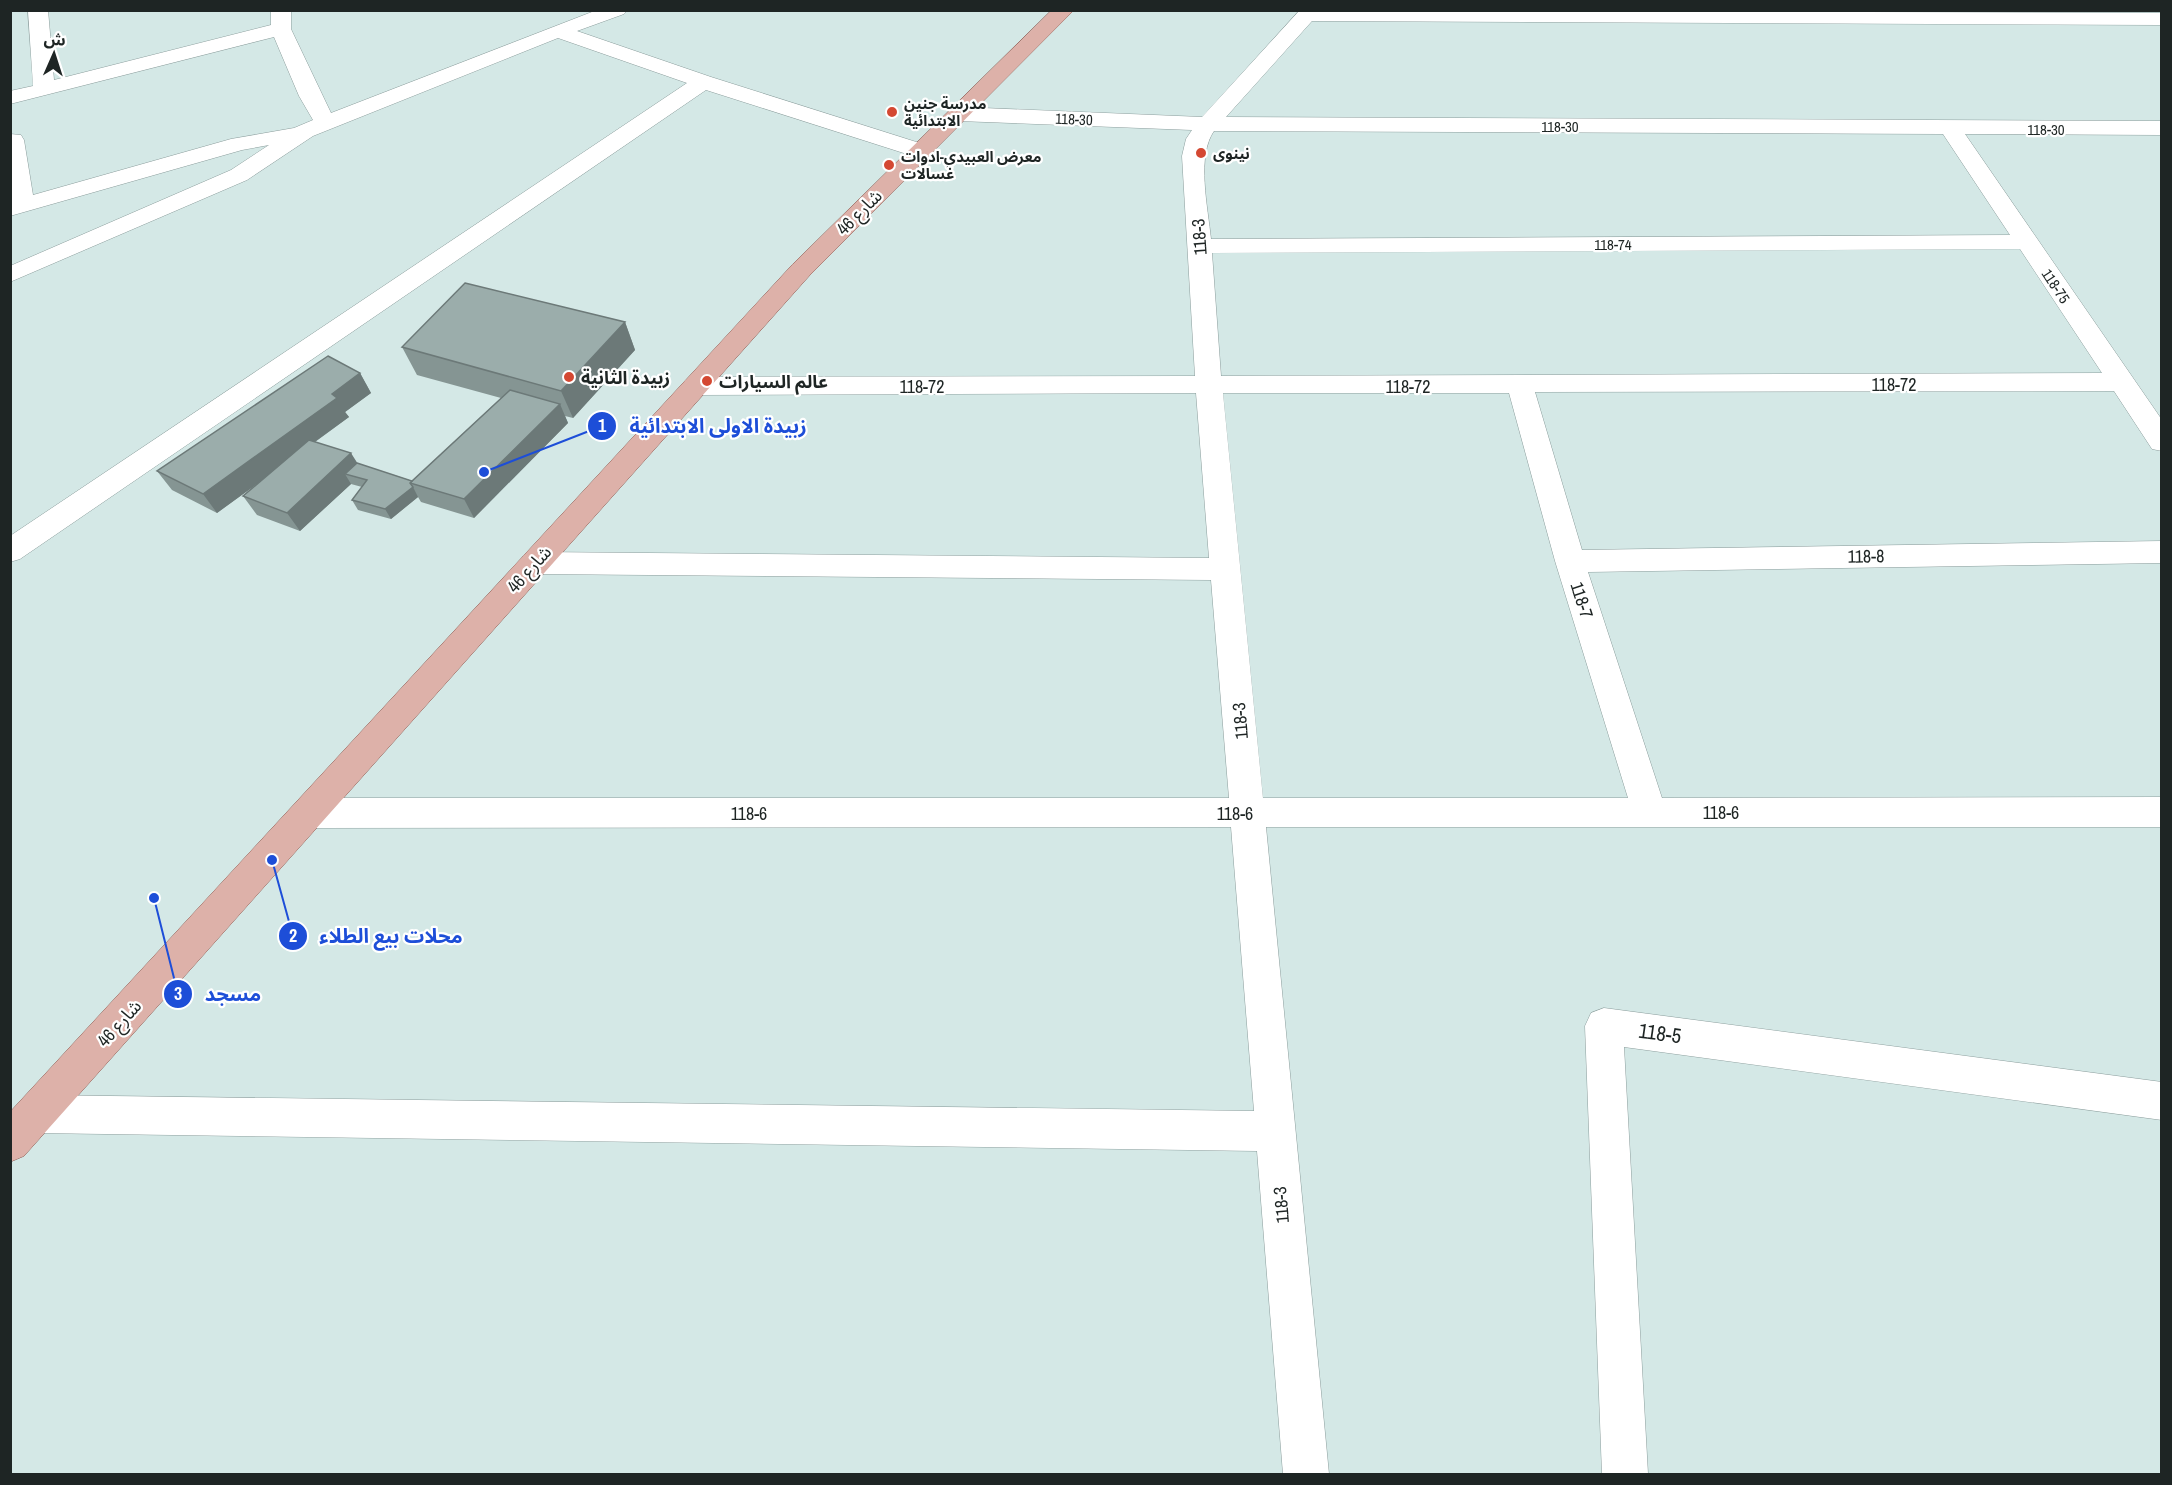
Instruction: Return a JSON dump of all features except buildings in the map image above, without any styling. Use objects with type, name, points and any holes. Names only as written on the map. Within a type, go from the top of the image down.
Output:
[{"type":"main road","name":"شارع 46","points":[[10,1142],[801,270],[1064,10]]},
{"type":"street","points":[[38,10],[44,89]]},
{"type":"street","points":[[10,275],[239,175],[316,128],[617,10]]},
{"type":"street","points":[[1309,13],[2048,14],[2162,19]]},
{"type":"street","name":"118-3","points":[[1306,1474],[1209,387],[1193,156],[1197,139],[1208,124],[1309,13]]},
{"type":"street","points":[[10,98],[284,16],[310,96],[316,128]]},
{"type":"street","points":[[558,32],[703,82],[921,151]]},
{"type":"street","points":[[10,551],[703,82]]},
{"type":"street","name":"118-30","points":[[958,114],[1208,124],[1950,129],[2162,128]]},
{"type":"street","points":[[13,140],[17,207],[239,144],[316,128]]},
{"type":"street","name":"118-75","points":[[1950,129],[2162,442]]},
{"type":"street","name":"118-74","points":[[1199,246],[2026,242]]},
{"type":"street","name":"118-72","points":[[695,386],[1209,387],[2121,382]]},
{"type":"street","name":"118-7","points":[[1520,386],[1570,561],[1650,812]]},
{"type":"street","name":"118-8","points":[[1570,561],[2162,552]]},
{"type":"street","points":[[535,563],[1226,569]]},
{"type":"street","name":"118-6","points":[[308,813],[2162,812]]},
{"type":"street","name":"118-5","points":[[1625,1474],[1604,1026],[2162,1101]]},
{"type":"street","points":[[37,1114],[1275,1131]]},
{"type":"place","name":"مدرسة جنين الابتدائية","points":[[892,112]]},
{"type":"place","name":"نينوى","points":[[1201,153]]},
{"type":"place","name":"معرض العبيدي-ادوات غسالات","points":[[889,165]]},
{"type":"place","name":"زبيدة الثانية","points":[[569,377]]},
{"type":"place","name":"عالم السيارات","points":[[707,381]]},
{"type":"place","name":"زبيدة الاولى الابتدائية","points":[[484,472]]},
{"type":"place","name":"محلات بيع الطلاء","points":[[272,860]]},
{"type":"place","name":"مسجد","points":[[154,898]]}]
